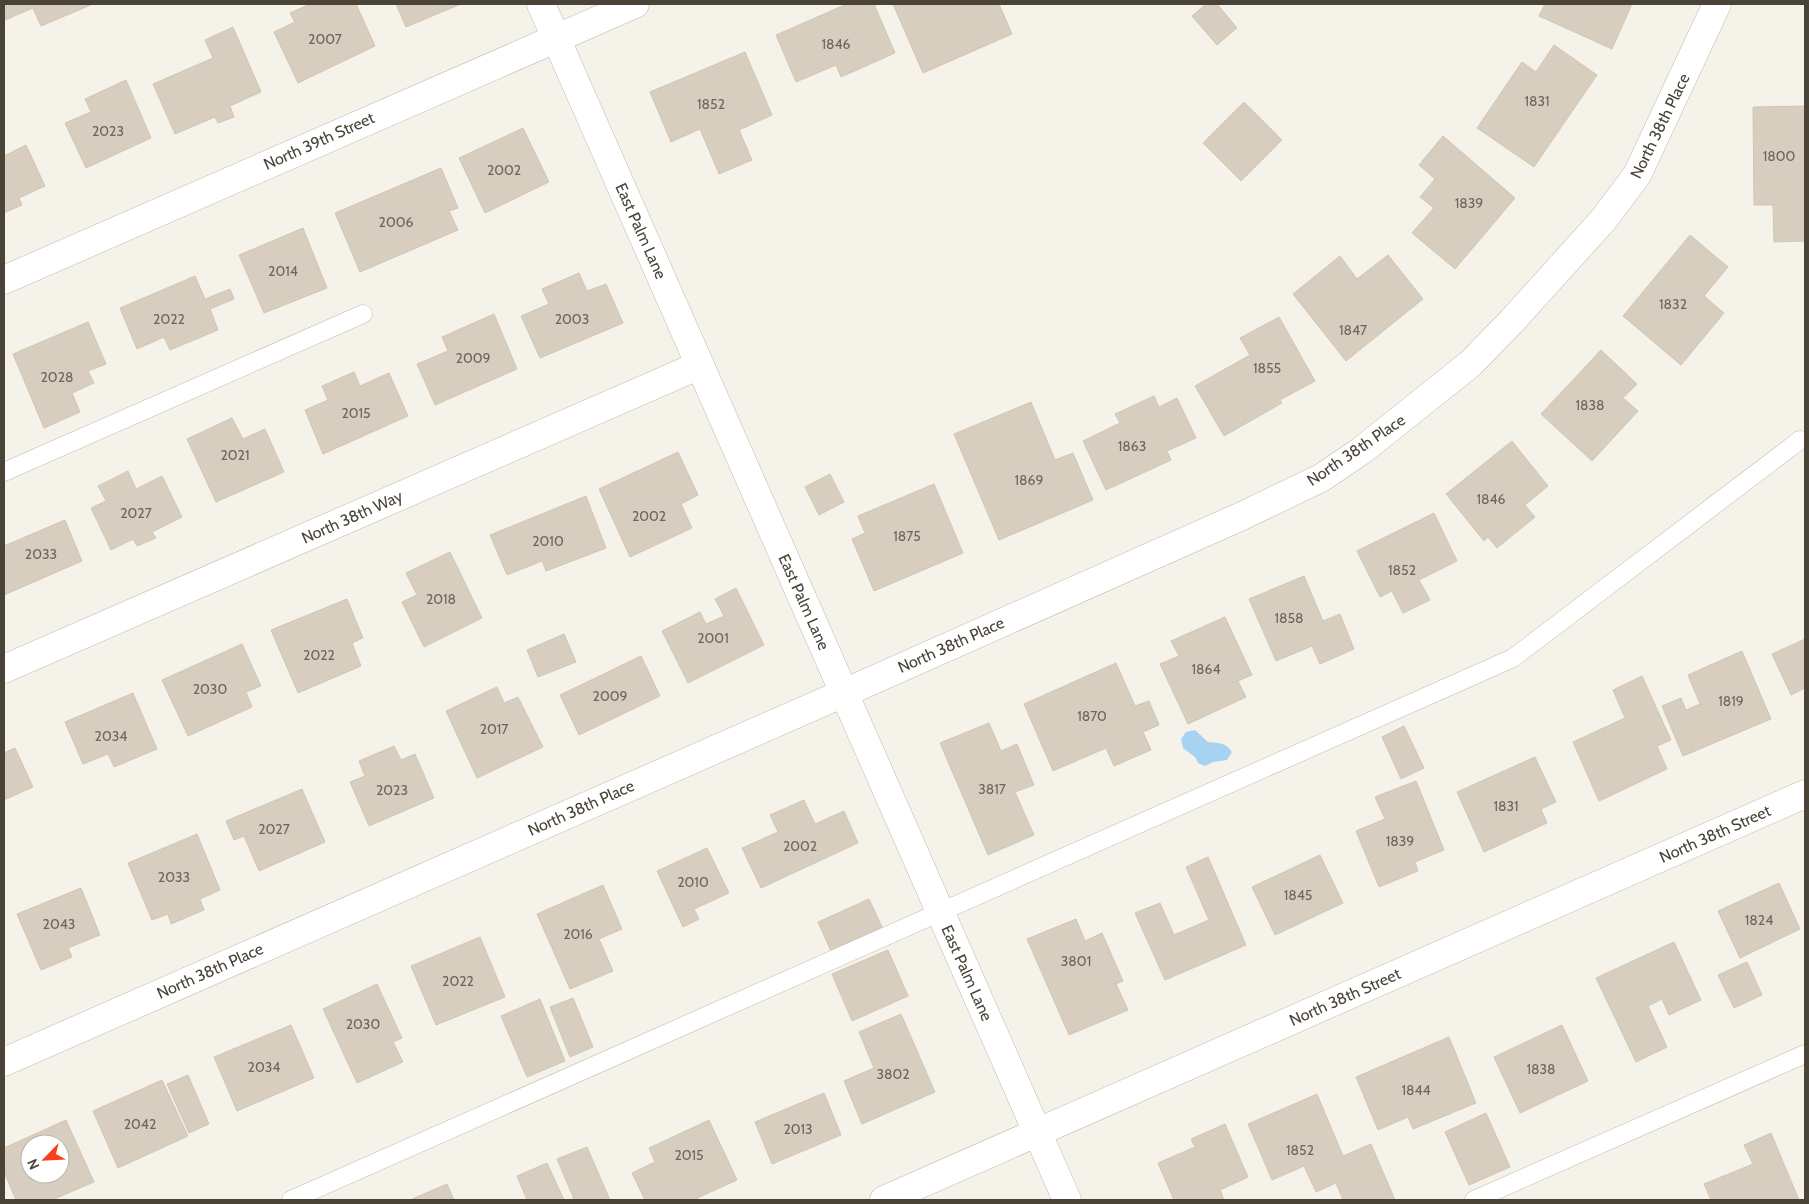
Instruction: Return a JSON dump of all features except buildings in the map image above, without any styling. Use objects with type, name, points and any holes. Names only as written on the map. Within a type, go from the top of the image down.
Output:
[{"type":"street","name":"East Palm Lane","points":[[541,4],[1067,1200]]},
{"type":"street","name":"North 39th Street","points":[[4,280],[635,4]]},
{"type":"street","name":"North 38th Place","points":[[4,1062],[844,693],[1233,520],[1321,478],[1361,451],[1470,364],[1512,321],[1604,219],[1638,175],[1718,4]]},
{"type":"street","name":"North 38th Way","points":[[4,669],[700,365]]},
{"type":"street","name":"North 38th Street","points":[[884,1200],[1805,794]]},
{"type":"lane","points":[[4,472],[363,314]]},
{"type":"lane","points":[[291,1200],[1513,658],[1800,440]]},
{"type":"lane","points":[[1474,1200],[1805,1054]]},
{"type":"water","points":[[1195,730],[1208,742],[1227,746],[1232,752],[1227,760],[1213,762],[1205,766],[1198,763],[1195,757],[1183,748],[1181,739],[1186,732]]}]
